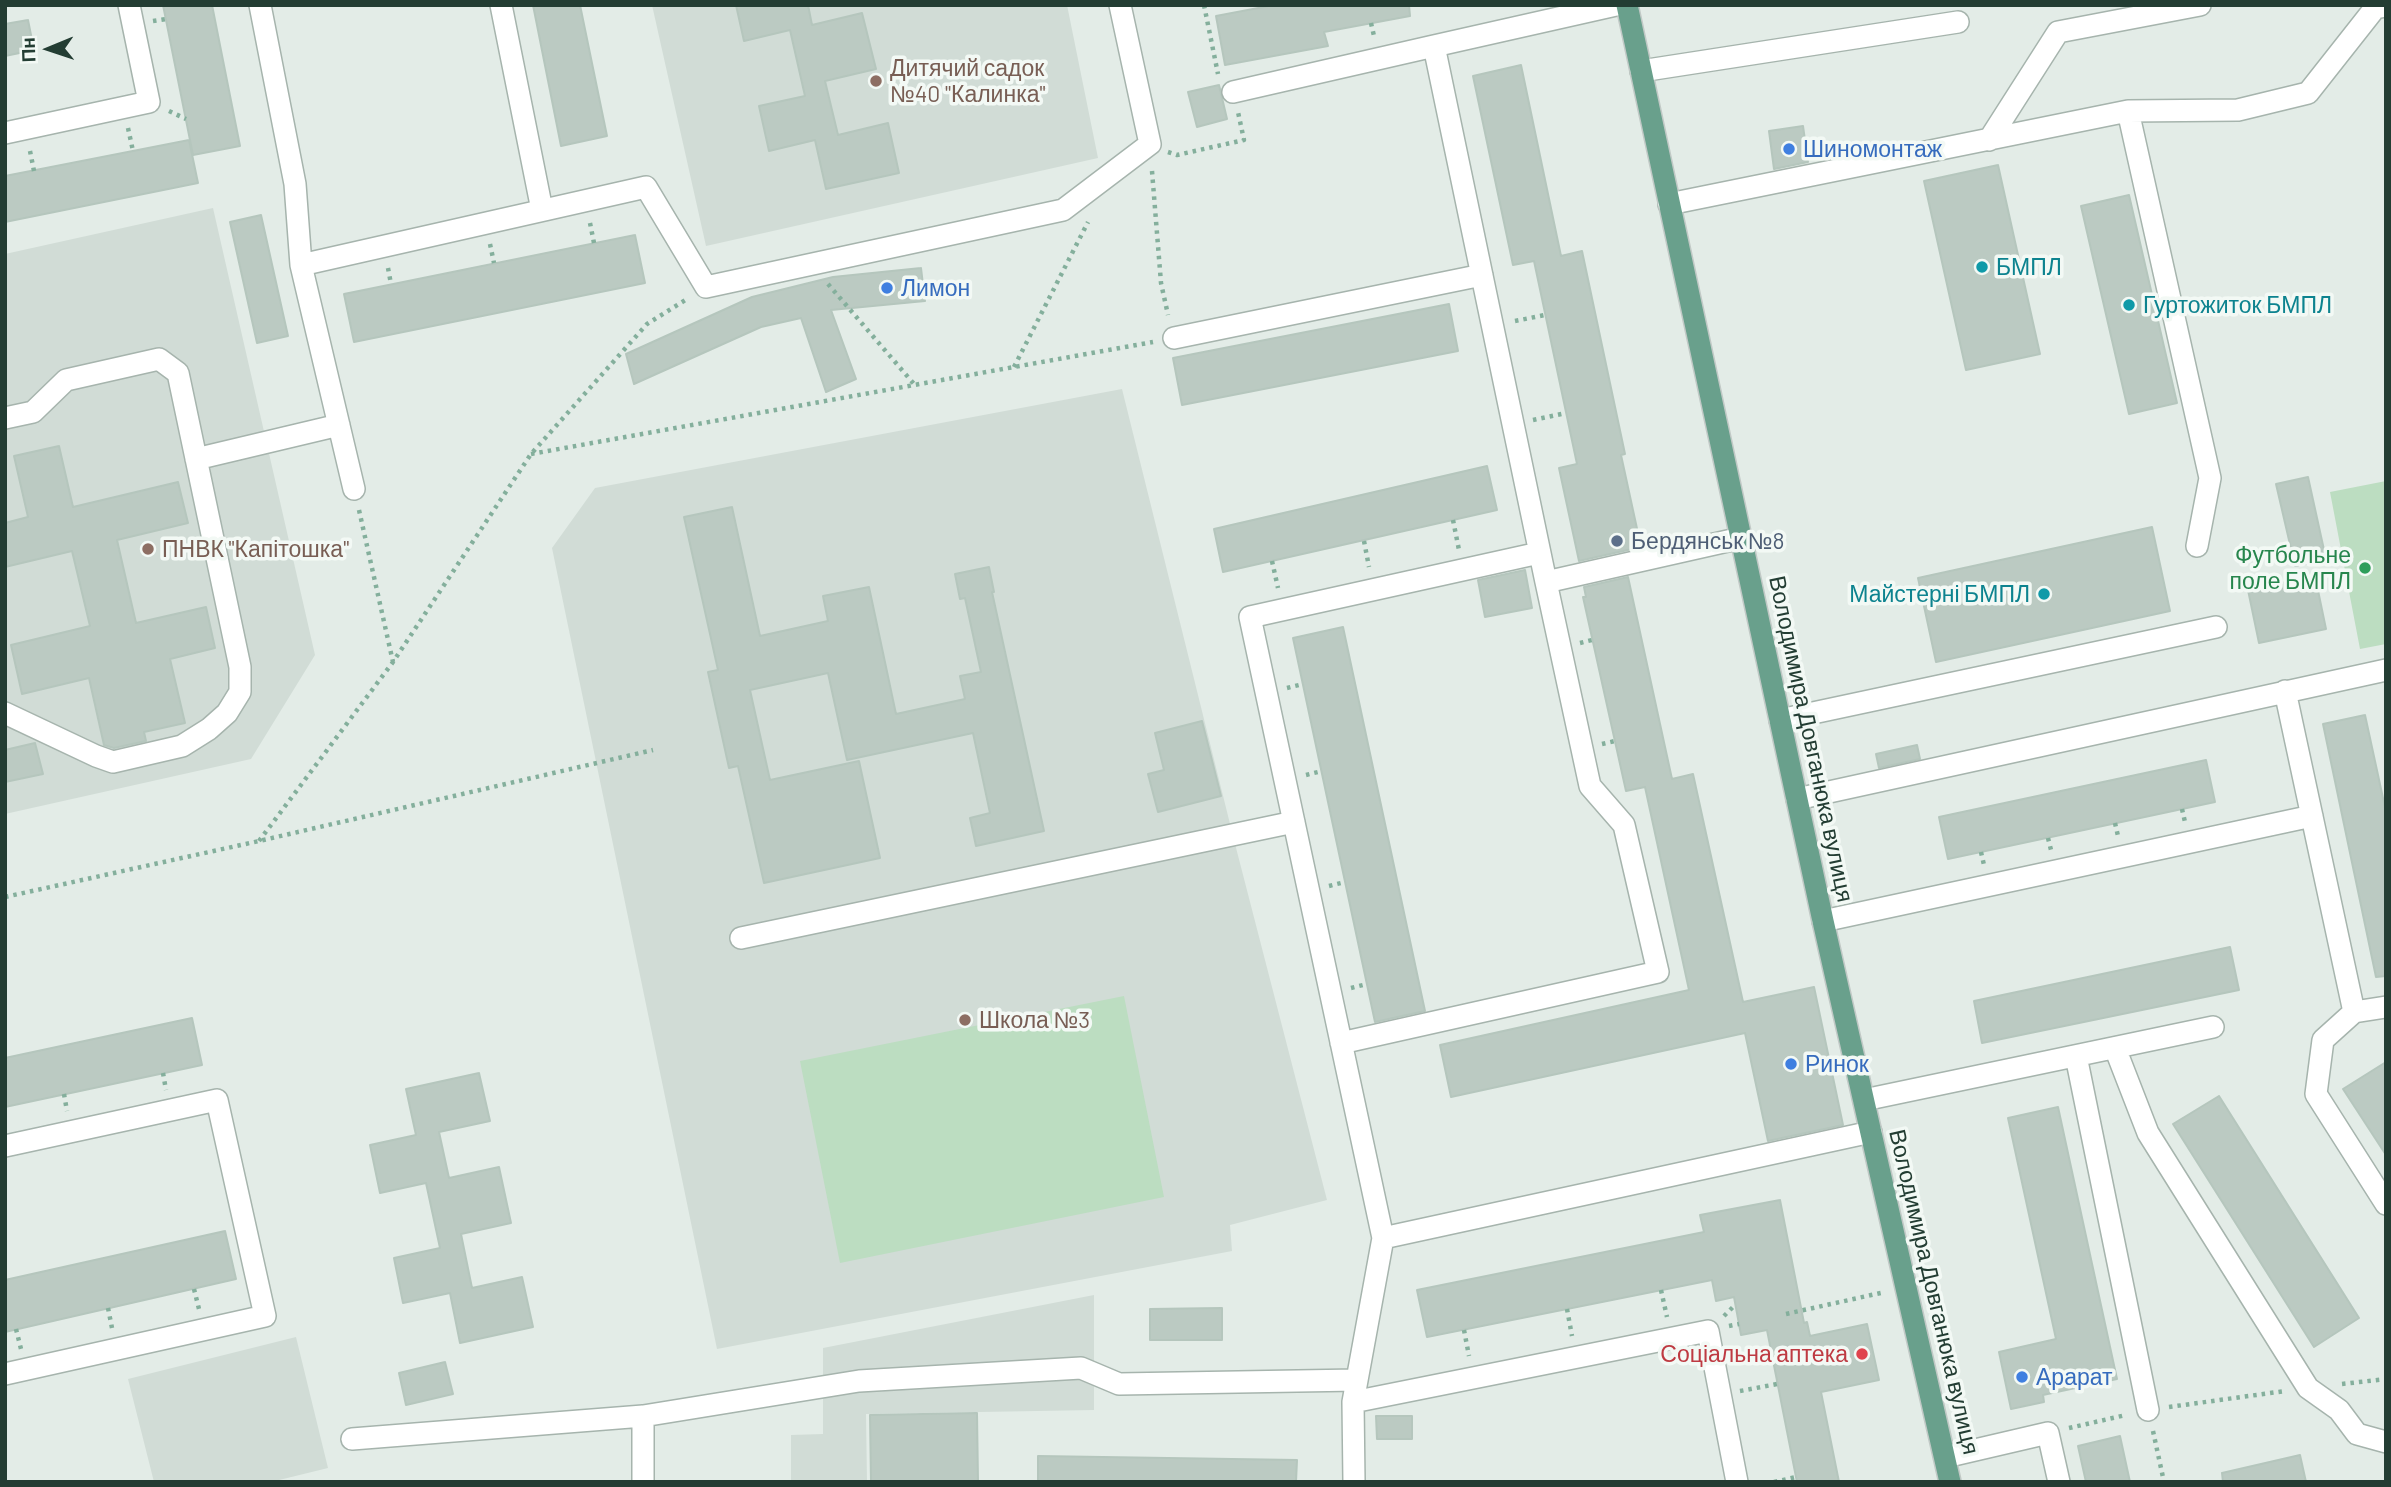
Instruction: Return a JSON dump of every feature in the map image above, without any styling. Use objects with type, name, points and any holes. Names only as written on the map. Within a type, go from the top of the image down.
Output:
[{"type":"main road","name":"Володимира Довганюка вулиця","points":[[1627,5],[1797,799],[1950,1482]]},
{"type":"lane","points":[[5,133],[149,102],[129,5]]},
{"type":"lane","points":[[260,5],[295,184],[301,265],[354,489]]},
{"type":"lane","points":[[501,5],[542,211]]},
{"type":"lane","points":[[301,265],[646,187],[706,287],[1063,210],[1150,144],[1120,5]]},
{"type":"lane","points":[[1233,92],[1616,5]]},
{"type":"lane","points":[[1989,140],[2058,32],[2200,5]]},
{"type":"lane","points":[[1669,204],[2128,111],[2238,110],[2308,93],[2375,8],[2386,6]]},
{"type":"lane","points":[[1641,71],[1958,22]]},
{"type":"lane","points":[[1341,1044],[1657,972],[1624,825],[1590,786],[1434,46]]},
{"type":"lane","points":[[2128,111],[2210,478],[2197,545]]},
{"type":"lane","points":[[1174,338],[1482,275]]},
{"type":"lane","points":[[5,418],[33,412],[66,380],[159,359],[178,373],[240,667],[240,692],[227,713],[209,729],[181,746],[113,762],[5,713]]},
{"type":"lane","points":[[196,459],[339,425]]},
{"type":"lane","points":[[1546,582],[1741,538]]},
{"type":"lane","points":[[1354,1482],[1353,1402],[1383,1238],[1250,617],[1539,553]]},
{"type":"lane","points":[[1780,720],[2216,627]]},
{"type":"lane","points":[[1797,799],[2386,670]]},
{"type":"lane","points":[[2285,691],[2354,1012]]},
{"type":"lane","points":[[1824,921],[2312,816]]},
{"type":"lane","points":[[741,938],[1294,822]]},
{"type":"lane","points":[[2386,1007],[2354,1012],[2323,1040],[2316,1094],[2386,1204]]},
{"type":"lane","points":[[1864,1100],[2213,1027]]},
{"type":"lane","points":[[2115,1048],[2148,1133],[2308,1388],[2339,1410],[2357,1434],[2386,1442]]},
{"type":"lane","points":[[2076,1056],[2148,1410]]},
{"type":"lane","points":[[5,1146],[217,1100],[265,1316],[5,1374]]},
{"type":"lane","points":[[1383,1238],[1871,1132]]},
{"type":"lane","points":[[1353,1402],[1708,1331],[1737,1482]]},
{"type":"lane","points":[[352,1439],[643,1416],[859,1381],[1081,1368],[1119,1384],[1357,1380]]},
{"type":"lane","points":[[643,1416],[643,1482]]},
{"type":"lane","points":[[1945,1457],[2048,1433],[2059,1482]]},
{"type":"path","points":[[531,454],[1174,338],[1161,283],[1150,144],[1177,155],[1244,140],[1233,92],[1219,75],[1205,5]]},
{"type":"path","points":[[1014,366],[1089,220]]},
{"type":"path","points":[[811,264],[915,385]]},
{"type":"path","points":[[259,841],[393,662],[531,454],[647,324],[706,287]]},
{"type":"path","points":[[1492,326],[1545,315]]},
{"type":"path","points":[[1513,424],[1566,413]]},
{"type":"path","points":[[354,489],[393,662]]},
{"type":"path","points":[[5,897],[653,750]]},
{"type":"path","points":[[1786,1314],[1906,1287]]},
{"type":"path","points":[[2048,1433],[2148,1410],[2386,1379]]},
{"type":"path","points":[[1720,1394],[1777,1384]]},
{"type":"path","points":[[2148,1410],[2164,1482]]},
{"type":"path","points":[[1774,1482],[1796,1478]]},
{"type":"shaded area","name":"Дитячий садок №40 \"Калинка\"","points":[[652,5],[1067,5],[1098,158],[706,246]]},
{"type":"shaded area","name":"ПНВК \"Капітошка\"","points":[[213,208],[315,655],[251,759],[5,814],[5,254]]},
{"type":"shaded area","name":"Школа №3","points":[[1122,389],[1327,1200],[1230,1225],[1232,1251],[717,1349],[552,548],[595,488]]},
{"type":"shaded area","points":[[1094,1295],[1094,1410],[866,1414],[867,1482],[791,1482],[791,1435],[823,1434],[823,1348]]},
{"type":"shaded area","points":[[296,1337],[328,1468],[271,1482],[154,1482],[128,1379]]},
{"type":"green space","name":"Футбольне поле БМПЛ","points":[[2386,481],[2386,644],[2360,649],[2330,492]]},
{"type":"green space","points":[[1124,996],[1164,1197],[840,1263],[800,1061]]},
{"type":"building","points":[[163,5],[212,5],[240,146],[193,155]]},
{"type":"building","points":[[533,5],[580,5],[607,136],[561,146]]},
{"type":"building","points":[[736,5],[808,5],[812,25],[862,13],[876,69],[825,81],[838,135],[888,123],[899,173],[826,189],[815,140],[769,151],[759,106],[805,96],[790,30],[744,41]]},
{"type":"building","points":[[1274,5],[1409,5],[1410,16],[1324,32],[1328,46],[1225,65],[1216,16]]},
{"type":"building","points":[[28,20],[34,50],[5,56],[5,24]]},
{"type":"building","points":[[1521,65],[1561,256],[1582,251],[1625,454],[1621,455],[1641,547],[1579,561],[1559,468],[1577,464],[1534,261],[1513,265],[1473,76]]},
{"type":"building","points":[[1219,85],[1227,119],[1197,127],[1188,92]]},
{"type":"building","name":"Шиномонтаж","points":[[1803,126],[1808,162],[1774,169],[1769,131]]},
{"type":"building","points":[[189,140],[198,183],[5,222],[5,176]]},
{"type":"building","name":"БМПЛ","points":[[1998,165],[2040,354],[1966,370],[1924,181]]},
{"type":"building","name":"Гуртожиток БМПЛ","points":[[2129,195],[2177,403],[2129,414],[2081,206]]},
{"type":"building","points":[[261,215],[288,336],[257,343],[230,222]]},
{"type":"building","points":[[635,235],[645,283],[354,342],[344,294]]},
{"type":"building","points":[[921,268],[925,301],[831,310],[856,379],[826,392],[801,318],[761,327],[634,384],[626,354],[752,297],[833,277]]},
{"type":"building","points":[[1449,304],[1458,351],[1182,405],[1173,358]]},
{"type":"building","points":[[59,446],[73,507],[178,482],[188,523],[117,540],[136,623],[206,607],[215,648],[170,659],[185,723],[144,732],[146,741],[114,748],[104,745],[89,678],[22,694],[11,645],[90,626],[72,551],[5,567],[5,523],[28,517],[14,456]]},
{"type":"building","points":[[1487,466],[1497,510],[1223,572],[1214,529]]},
{"type":"building","points":[[2308,477],[2326,559],[2295,566],[2276,484]]},
{"type":"building","points":[[732,507],[760,636],[828,621],[823,596],[869,587],[896,714],[965,699],[960,676],[981,672],[965,598],[960,599],[955,574],[989,567],[992,592],[1044,831],[976,846],[970,818],[990,813],[973,733],[847,760],[828,673],[750,690],[770,780],[859,761],[880,858],[764,883],[738,766],[729,768],[708,672],[718,670],[684,517]]},
{"type":"building","name":"Майстерні БМПЛ","points":[[2152,527],[2170,611],[1936,662],[1918,578]]},
{"type":"building","points":[[1525,570],[1532,608],[1485,617],[1478,580]]},
{"type":"building","points":[[2315,576],[2326,629],[2259,643],[2248,590]]},
{"type":"building","points":[[1628,577],[1672,779],[1693,774],[1743,1002],[1814,987],[1843,1125],[1768,1141],[1745,1033],[1451,1097],[1440,1045],[1689,990],[1645,787],[1626,791],[1583,597],[1586,597],[1584,587]]},
{"type":"building","points":[[1343,627],[1425,1011],[1375,1022],[1293,638]]},
{"type":"building","points":[[2365,715],[2386,812],[2386,976],[2376,977],[2323,724]]},
{"type":"building","points":[[1202,721],[1221,796],[1158,812],[1148,774],[1164,770],[1155,733]]},
{"type":"building","points":[[35,743],[43,774],[5,782],[5,750]]},
{"type":"building","points":[[1917,745],[1920,759],[1879,768],[1876,754]]},
{"type":"building","points":[[2206,760],[2215,802],[1948,859],[1939,817]]},
{"type":"building","points":[[2230,947],[2239,990],[1982,1043],[1974,1001]]},
{"type":"building","points":[[192,1018],[202,1065],[5,1107],[5,1058]]},
{"type":"building","points":[[2386,1062],[2386,1155],[2343,1089]]},
{"type":"building","points":[[479,1073],[490,1121],[439,1132],[449,1178],[499,1167],[511,1223],[461,1234],[472,1288],[522,1277],[533,1327],[460,1343],[450,1293],[403,1303],[394,1258],[440,1248],[426,1183],[380,1193],[370,1145],[416,1135],[406,1089]]},
{"type":"building","points":[[2219,1096],[2359,1318],[2314,1347],[2173,1124]]},
{"type":"building","points":[[2058,1107],[2117,1379],[2043,1395],[2044,1402],[2011,1409],[1999,1352],[2056,1339],[2008,1118]]},
{"type":"building","points":[[1780,1200],[1804,1323],[1807,1322],[1810,1336],[1867,1324],[1879,1380],[1821,1392],[1839,1482],[1797,1482],[1767,1330],[1741,1335],[1734,1297],[1716,1301],[1712,1280],[1427,1337],[1417,1290],[1704,1232],[1700,1215]]},
{"type":"building","points":[[225,1231],[236,1279],[5,1332],[5,1280]]},
{"type":"building","points":[[1222,1308],[1222,1340],[1150,1340],[1150,1309]]},
{"type":"building","points":[[445,1362],[453,1394],[406,1405],[399,1373]]},
{"type":"building","points":[[977,1413],[978,1482],[871,1482],[870,1415]]},
{"type":"building","points":[[1376,1416],[1412,1416],[1412,1439],[1377,1439]]},
{"type":"building","points":[[2120,1436],[2130,1482],[2086,1482],[2078,1446]]},
{"type":"building","points":[[2300,1455],[2306,1482],[2223,1482],[2222,1473]]},
{"type":"building","points":[[1038,1456],[1297,1460],[1296,1482],[1038,1482]]},
{"type":"place","name":"Дитячий садок №40 \"Калинка\"","points":[[876,81]]},
{"type":"place","name":"Шиномонтаж","points":[[1789,149]]},
{"type":"place","name":"БМПЛ","points":[[1982,267]]},
{"type":"place","name":"Лимон","points":[[887,288]]},
{"type":"place","name":"Гуртожиток БМПЛ","points":[[2129,305]]},
{"type":"place","name":"Бердянськ №8","points":[[1617,541]]},
{"type":"place","name":"ПНВК \"Капітошка\"","points":[[148,549]]},
{"type":"place","name":"Футбольне поле БМПЛ","points":[[2365,568]]},
{"type":"place","name":"Майстерні БМПЛ","points":[[2044,594]]},
{"type":"place","name":"Школа №3","points":[[965,1020]]},
{"type":"place","name":"Ринок","points":[[1791,1064]]},
{"type":"place","name":"Соціальна аптека","points":[[1862,1354]]},
{"type":"place","name":"Арарат","points":[[2022,1377]]}]
